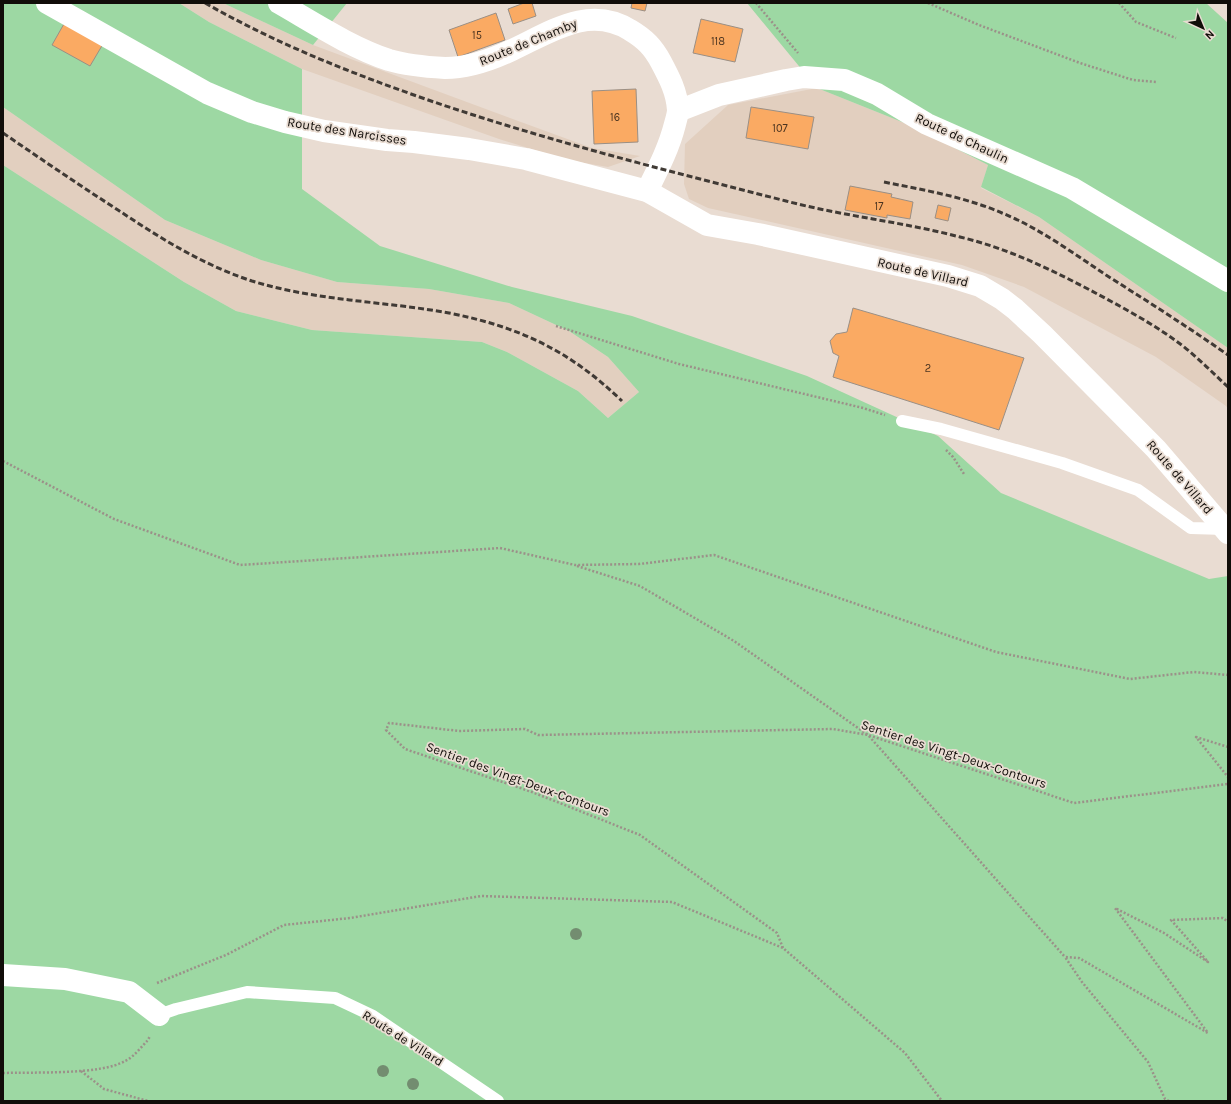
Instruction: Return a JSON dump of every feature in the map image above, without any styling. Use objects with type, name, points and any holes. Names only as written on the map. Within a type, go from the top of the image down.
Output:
[{"type":"street","name":"Route des Narcisses","points":[[47,3],[207,93],[258,114],[285,122],[324,130],[387,140],[469,149],[526,159],[647,191]]},
{"type":"street","name":"Route de Chamby","points":[[279,3],[356,46],[389,60],[420,66],[447,68],[470,65],[489,60],[548,32],[579,21],[603,20],[624,26],[640,36],[654,49],[672,83],[678,110],[666,150],[647,191]]},
{"type":"street","name":"Route de Chaulin","points":[[678,110],[719,95],[804,77],[844,80],[877,94],[927,124],[1072,188],[1228,281]]},
{"type":"street","name":"Route de Villard","points":[[647,191],[707,225],[758,234],[948,276],[980,286],[991,292],[1015,309],[1042,334],[1151,443],[1226,531]]},
{"type":"street","points":[[3,975],[65,979],[128,992],[159,1015]]},
{"type":"lane","points":[[902,421],[1062,463],[1138,490],[1191,528],[1226,531]]},
{"type":"lane","name":"Route de Villard","points":[[159,1015],[176,1009],[247,992],[336,998],[373,1016],[498,1101]]},
{"type":"path","points":[[756,3],[801,56],[804,77]]},
{"type":"path","points":[[928,3],[979,25],[1080,63],[1133,80],[1157,82]]},
{"type":"path","points":[[1119,3],[1136,22],[1176,38]]},
{"type":"path","points":[[556,326],[679,364],[863,408],[902,421]]},
{"type":"path","points":[[943,448],[953,457],[964,474]]},
{"type":"path","points":[[3,461],[114,519],[240,565],[500,548],[575,565],[640,586],[734,641],[868,735],[1065,957],[1082,982],[1148,1062],[1165,1098],[1168,1101]]},
{"type":"path","points":[[575,565],[639,564],[714,555],[996,652],[1130,679],[1194,672],[1228,675]]},
{"type":"path","name":"Sentier des Vingt-Deux-Contours","points":[[783,948],[777,933],[640,835],[532,792],[405,749],[386,730],[389,723],[459,731],[525,729],[538,735],[833,729],[868,735],[1074,802],[1228,784]]},
{"type":"path","points":[[1228,747],[1196,737],[1228,777]]},
{"type":"path","points":[[3,1073],[81,1071],[107,1068],[125,1061],[148,1040],[159,1015],[152,986],[226,955],[284,925],[350,918],[481,896],[672,902],[783,948],[905,1053],[942,1101]]},
{"type":"path","points":[[1065,957],[1079,958],[1208,1033],[1115,908],[1164,933],[1208,962],[1171,920],[1224,918],[1228,922]]},
{"type":"path","points":[[81,1071],[104,1089],[148,1101]]},
{"type":"shaded area","points":[[179,3],[223,3],[313,45],[510,118],[592,148],[640,156],[608,167],[567,160],[499,139],[302,69],[209,22]]},
{"type":"shaded area","points":[[817,88],[912,126],[988,165],[981,188],[1039,217],[1228,348],[1228,409],[1226,406],[1156,357],[1024,287],[962,265],[708,208],[689,199],[684,184],[685,144],[728,105]]},
{"type":"shaded area","points":[[3,107],[165,220],[261,260],[337,282],[429,289],[509,303],[569,331],[608,357],[639,392],[608,418],[578,391],[507,352],[482,342],[312,330],[236,311],[184,282],[3,165]]},
{"type":"green space","points":[[3,3],[179,3],[209,22],[302,69],[302,189],[380,246],[512,287],[632,316],[807,376],[938,436],[1001,493],[1209,579],[1228,576],[1228,1101],[3,1101],[3,165],[184,282],[236,311],[312,330],[482,342],[507,352],[578,391],[608,418],[639,392],[608,357],[569,331],[509,303],[429,289],[337,282],[261,260],[165,220],[3,107]]},
{"type":"green space","points":[[223,3],[347,3],[313,45]]},
{"type":"green space","points":[[747,3],[1206,3],[1228,23],[1228,348],[1039,217],[981,187],[988,165],[912,126],[817,88]]},
{"type":"building","points":[[524,3],[532,3],[536,16],[513,24],[508,9]]},
{"type":"building","points":[[632,3],[647,3],[645,11],[631,8]]},
{"type":"building","points":[[496,13],[505,40],[458,57],[449,30]]},
{"type":"building","points":[[701,19],[743,29],[735,62],[693,53]]},
{"type":"building","points":[[65,22],[103,44],[90,66],[52,45]]},
{"type":"building","points":[[636,89],[638,142],[594,144],[592,91]]},
{"type":"building","points":[[751,107],[814,117],[808,149],[746,138]]},
{"type":"building","points":[[850,186],[892,194],[891,197],[913,202],[910,219],[887,215],[887,218],[845,210]]},
{"type":"building","points":[[938,205],[951,208],[948,221],[935,218]]},
{"type":"building","points":[[853,308],[1024,358],[999,430],[833,377],[839,356],[833,353],[830,341],[836,334],[847,332]]},
{"type":"railway","points":[[205,3],[261,32],[317,58],[434,102],[521,130],[742,190],[829,211],[895,223],[977,241],[1010,252],[1072,281],[1149,323],[1183,346],[1228,387]]},
{"type":"railway","points":[[3,133],[74,182],[150,231],[199,259],[234,275],[276,288],[301,293],[449,313],[499,326],[521,334],[563,355],[603,383],[622,401]]},
{"type":"railway","points":[[884,182],[959,198],[988,207],[1016,219],[1056,241],[1228,355]]}]
